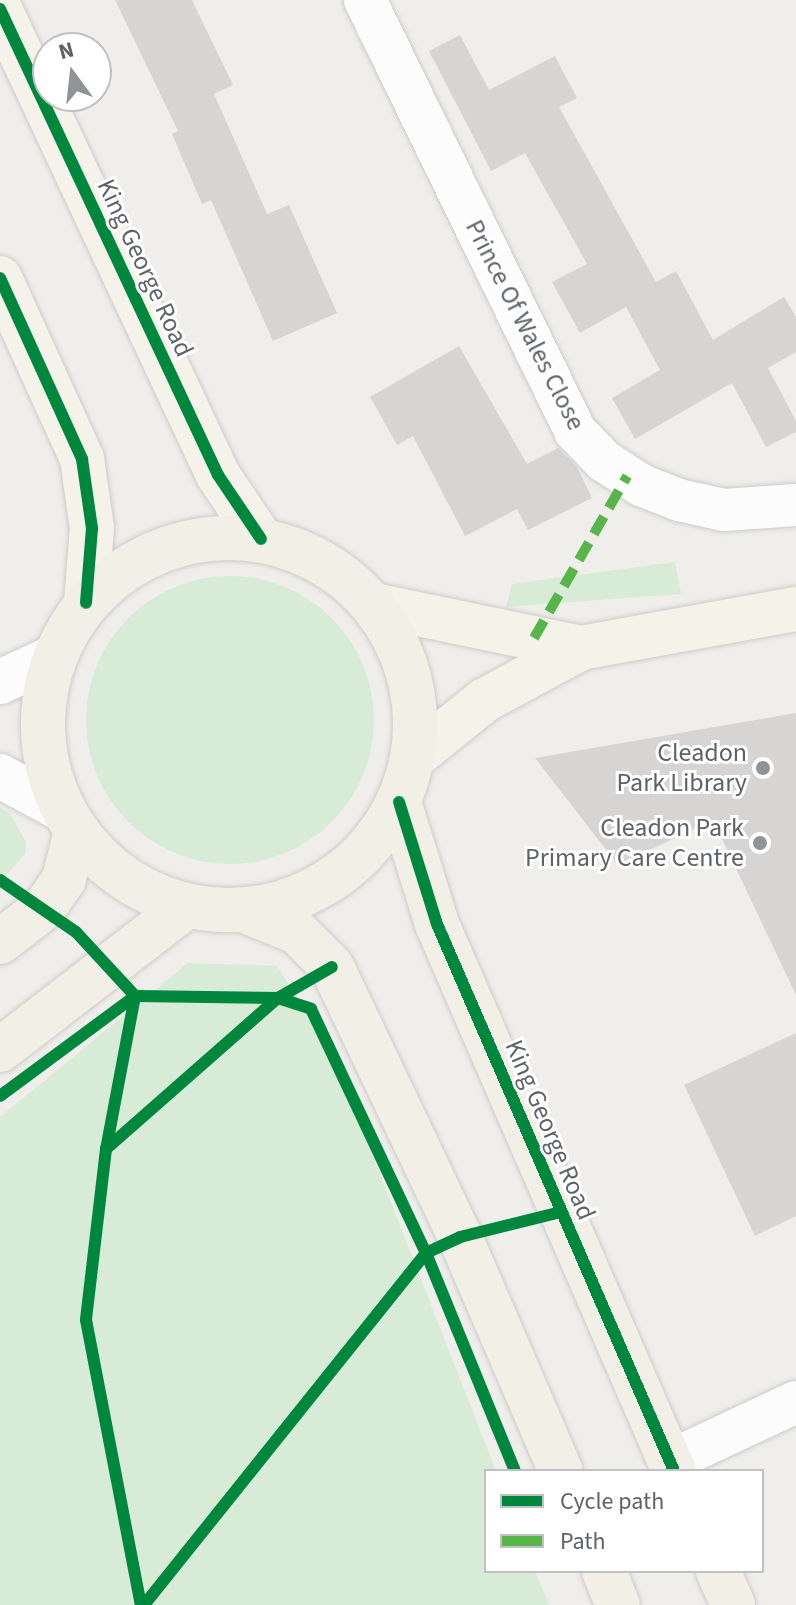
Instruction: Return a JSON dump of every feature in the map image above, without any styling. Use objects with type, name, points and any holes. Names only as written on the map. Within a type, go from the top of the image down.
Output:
[{"type":"highway","points":[[196,539],[261,539],[304,552],[342,574],[374,605],[396,639],[411,677],[416,717],[413,758],[399,802],[374,842],[339,875],[298,897],[243,910],[187,906],[144,890],[106,865],[70,821],[46,761],[43,708],[54,657],[86,603],[135,562],[196,539]]},
{"type":"highway","name":"King George Road","points":[[399,802],[437,924],[672,1466]]},
{"type":"highway","points":[[0,942],[44,908],[64,879],[70,821]]},
{"type":"highway","points":[[0,1050],[187,906]]},
{"type":"highway","points":[[243,910],[297,932],[332,967],[460,1237],[560,1469]]},
{"type":"highway","points":[[605,1573],[618,1605]]},
{"type":"highway","points":[[719,1573],[733,1605]]},
{"type":"main road","name":"King George Road","points":[[0,9],[218,475],[261,539]]},
{"type":"main road","points":[[0,278],[82,459],[92,528],[86,603]]},
{"type":"main road","points":[[374,605],[581,648]]},
{"type":"main road","points":[[413,758],[485,700],[581,648],[796,609]]},
{"type":"street","name":"Prince Of Wales Close","points":[[365,0],[575,431],[604,461],[641,485],[679,500],[724,510],[796,505]]},
{"type":"street","points":[[0,682],[54,657]]},
{"type":"street","points":[[0,776],[70,821]]},
{"type":"street","points":[[672,1466],[796,1402]]},
{"type":"green space","points":[[675,562],[681,594],[506,607],[512,584]]},
{"type":"green space","points":[[230,576],[258,579],[285,587],[310,600],[332,618],[350,640],[363,665],[371,692],[374,720],[371,748],[363,775],[350,800],[332,822],[310,840],[285,853],[258,861],[230,864],[202,861],[175,853],[150,840],[128,822],[110,800],[97,775],[89,748],[86,720],[89,692],[97,665],[110,640],[128,618],[150,600],[175,587],[202,579]]},
{"type":"green space","points":[[0,807],[10,814],[26,842],[25,854],[0,882]]},
{"type":"green space","points":[[188,963],[277,966],[333,1054],[495,1469],[484,1469],[484,1573],[536,1573],[549,1605],[0,1605],[0,1117]]},
{"type":"building","points":[[115,0],[192,0],[233,85],[214,94],[267,214],[289,205],[337,313],[273,341],[211,200],[202,204],[172,134],[178,131]]},
{"type":"building","points":[[460,35],[489,90],[555,56],[577,98],[559,107],[656,282],[676,271],[713,340],[784,297],[796,317],[796,352],[768,368],[796,421],[796,432],[766,447],[732,383],[635,439],[612,398],[660,370],[626,307],[580,333],[552,282],[587,264],[525,153],[491,171],[429,51]]},
{"type":"building","points":[[459,346],[527,464],[558,448],[577,467],[592,498],[528,530],[517,509],[465,536],[413,436],[397,445],[370,397]]},
{"type":"building","name":"Cleadon Park Primary Care Centre","points":[[796,713],[796,995],[713,820],[618,865],[535,758]]},
{"type":"building","points":[[796,1033],[796,1216],[755,1236],[684,1085]]},
{"type":"marked path","points":[[534,638],[627,476]]},
{"type":"cycle path","points":[[0,9],[218,475],[261,539]]},
{"type":"cycle path","points":[[0,278],[82,459],[92,528],[86,603]]},
{"type":"cycle path","points":[[399,802],[437,924],[673,1469]]},
{"type":"cycle path","points":[[0,880],[76,932],[135,996],[106,1149],[86,1320],[141,1605]]},
{"type":"cycle path","points":[[0,1096],[135,996],[278,998],[332,967]]},
{"type":"cycle path","points":[[278,998],[311,1009],[426,1253],[514,1469]]},
{"type":"cycle path","points":[[106,1149],[278,998]]},
{"type":"cycle path","points":[[144,1605],[426,1253],[460,1237],[561,1212]]},
{"type":"place","name":"Cleadon Park Library","points":[[763,768]]},
{"type":"place","name":"Cleadon Park Primary Care Centre","points":[[760,843]]}]
